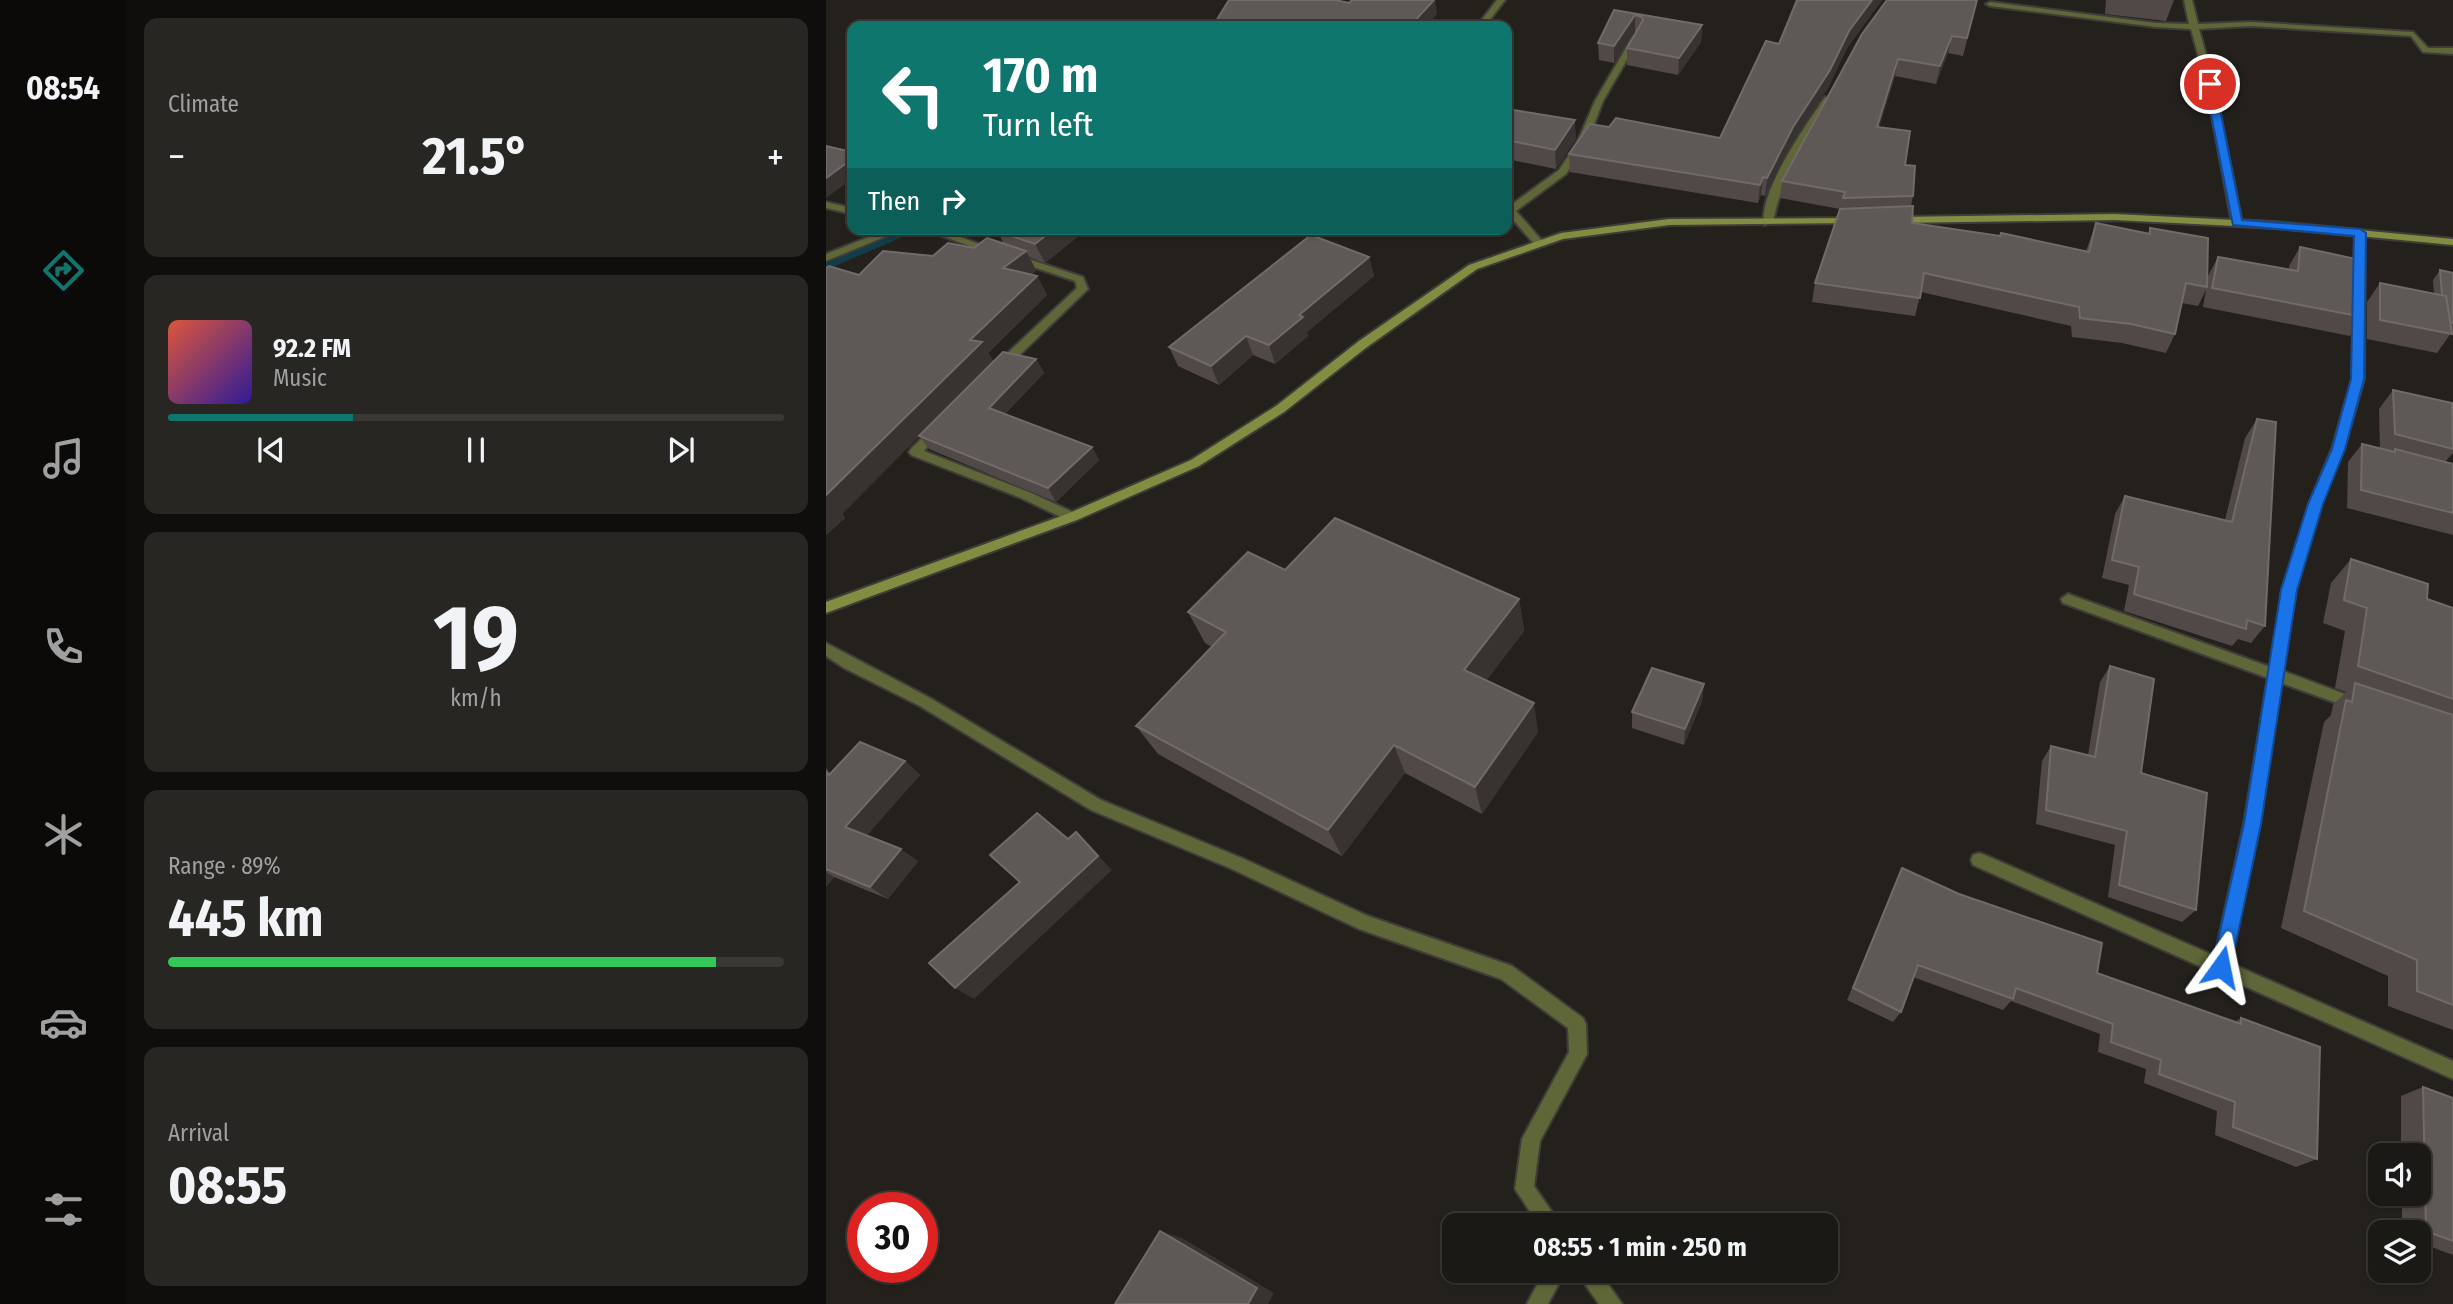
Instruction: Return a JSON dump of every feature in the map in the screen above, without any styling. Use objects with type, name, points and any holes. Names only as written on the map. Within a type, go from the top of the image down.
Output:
[{"type":"street","points":[[1485,21],[1501,0]]},
{"type":"street","points":[[2188,0],[2210,84],[2237,223]]},
{"type":"street","points":[[1990,4],[2156,25],[2194,27],[2250,24],[2413,34],[2426,50],[2453,51]]},
{"type":"street","points":[[1512,206],[1563,172],[1582,143],[1599,102],[1637,36]]},
{"type":"street","points":[[1768,223],[1771,200],[1798,146],[1834,89]]},
{"type":"street","points":[[826,205],[847,210]]},
{"type":"street","points":[[1512,212],[1539,244]]},
{"type":"street","points":[[1877,221],[2115,217],[2237,223],[2453,242]]},
{"type":"street","points":[[826,608],[1072,517],[1195,463],[1280,409],[1363,344],[1473,267],[1561,236],[1669,222],[1864,221]]},
{"type":"street","points":[[2221,967],[2252,824],[2289,590],[2315,504],[2345,451],[2358,379],[2360,233]]},
{"type":"street","points":[[826,258],[884,235]]},
{"type":"street","points":[[946,235],[1079,279],[1083,289],[992,373]]},
{"type":"street","points":[[944,422],[915,452],[1026,495],[1072,517]]},
{"type":"street","points":[[2068,599],[2276,677],[2365,707]]},
{"type":"street","points":[[826,649],[849,664],[925,702],[1096,805],[1238,864],[1365,923],[1506,972],[1577,1024],[1578,1054],[1531,1139],[1524,1189],[1542,1213]]},
{"type":"street","points":[[1979,860],[2453,1070]]},
{"type":"street","points":[[1537,1304],[1549,1283]]},
{"type":"street","points":[[1596,1283],[1612,1304]]},
{"type":"building","points":[[1229,0],[1335,0],[1349,3],[1352,0],[1434,0],[1415,21],[1216,21]]},
{"type":"building","points":[[1797,0],[1872,0],[1849,31],[1830,70],[1793,127],[1767,178],[1763,177],[1760,185],[1569,154],[1590,124],[1609,127],[1616,118],[1720,138],[1766,41],[1779,44]]},
{"type":"building","points":[[1887,0],[1977,0],[1967,38],[1952,36],[1940,66],[1898,59],[1877,127],[1910,131],[1905,165],[1915,166],[1913,196],[1843,198],[1845,192],[1782,181],[1862,34]]},
{"type":"building","points":[[1614,10],[1702,25],[1679,58],[1627,48],[1643,20],[1635,15],[1614,46],[1598,43]]},
{"type":"building","points":[[1512,110],[1575,120],[1555,150],[1512,141]]},
{"type":"building","points":[[826,146],[847,151],[847,163],[826,178]]},
{"type":"building","points":[[1913,206],[1912,223],[2000,236],[2001,233],[2089,252],[2096,223],[2150,234],[2150,228],[2208,238],[2207,287],[2186,283],[2175,334],[2131,324],[2080,318],[2079,307],[1924,273],[1920,298],[1815,283],[1840,209]]},
{"type":"building","points":[[1009,235],[1046,235],[1035,244]]},
{"type":"building","points":[[1311,235],[1369,257],[1299,315],[1303,317],[1269,345],[1246,336],[1211,366],[1169,347]]},
{"type":"building","points":[[987,238],[1026,251],[1003,268],[1037,276],[970,340],[982,342],[826,495],[826,268],[829,266],[859,275],[883,251],[933,256],[948,243],[974,248]]},
{"type":"building","points":[[2300,247],[2356,259],[2356,279],[2363,280],[2363,317],[2212,288],[2218,257],[2298,271]]},
{"type":"building","points":[[2440,270],[2453,273],[2453,323],[2450,322],[2446,296],[2442,295]]},
{"type":"building","points":[[2380,283],[2446,296],[2452,334],[2380,320]]},
{"type":"building","points":[[1003,352],[1036,359],[989,408],[1092,447],[1048,488],[919,436]]},
{"type":"building","points":[[2393,390],[2452,403],[2453,449],[2395,434]]},
{"type":"building","points":[[2257,419],[2276,422],[2265,626],[2247,620],[2246,629],[2134,594],[2139,567],[2112,560],[2125,496],[2232,522]]},
{"type":"building","points":[[2362,444],[2395,452],[2395,449],[2453,464],[2453,513],[2361,490]]},
{"type":"building","points":[[1335,518],[1519,599],[1464,670],[1534,703],[1475,787],[1394,745],[1328,830],[1136,726],[1226,632],[1188,612],[1248,552],[1285,570]]},
{"type":"building","points":[[2351,559],[2428,584],[2427,599],[2453,608],[2453,699],[2358,666],[2367,608],[2344,600]]},
{"type":"building","points":[[2110,666],[2154,679],[2141,773],[2207,793],[2196,910],[2119,885],[2127,831],[2046,810],[2051,746],[2095,757]]},
{"type":"building","points":[[1652,668],[1704,684],[1685,729],[1632,712]]},
{"type":"building","points":[[2355,683],[2453,715],[2453,1005],[2417,991],[2417,960],[2304,911],[2346,700],[2352,702]]},
{"type":"building","points":[[860,742],[905,761],[845,827],[901,849],[870,887],[826,869],[826,772],[829,775]]},
{"type":"building","points":[[1037,813],[1068,839],[1076,832],[1098,856],[955,988],[929,963],[1020,882],[990,855]]},
{"type":"building","points":[[1902,868],[1959,894],[2102,943],[2097,973],[2241,1024],[2241,1018],[2320,1047],[2317,1159],[2233,1127],[2235,1102],[2159,1074],[2161,1060],[2111,1042],[2113,1024],[2016,988],[2013,999],[1918,965],[1901,1012],[1853,988]]},
{"type":"building","points":[[2423,1087],[2453,1098],[2453,1241],[2431,1233],[2431,1220],[2426,1220],[2425,1206],[2431,1206],[2431,1143],[2424,1143]]},
{"type":"building","points":[[1160,1231],[1257,1288],[1248,1304],[1115,1304]]},
{"type":"waterway","points":[[826,267],[902,235]]},
{"type":"route","points":[[2210,84],[2237,223],[2360,233],[2358,379],[2339,449],[2315,504],[2289,590],[2252,824],[2221,967]]}]
